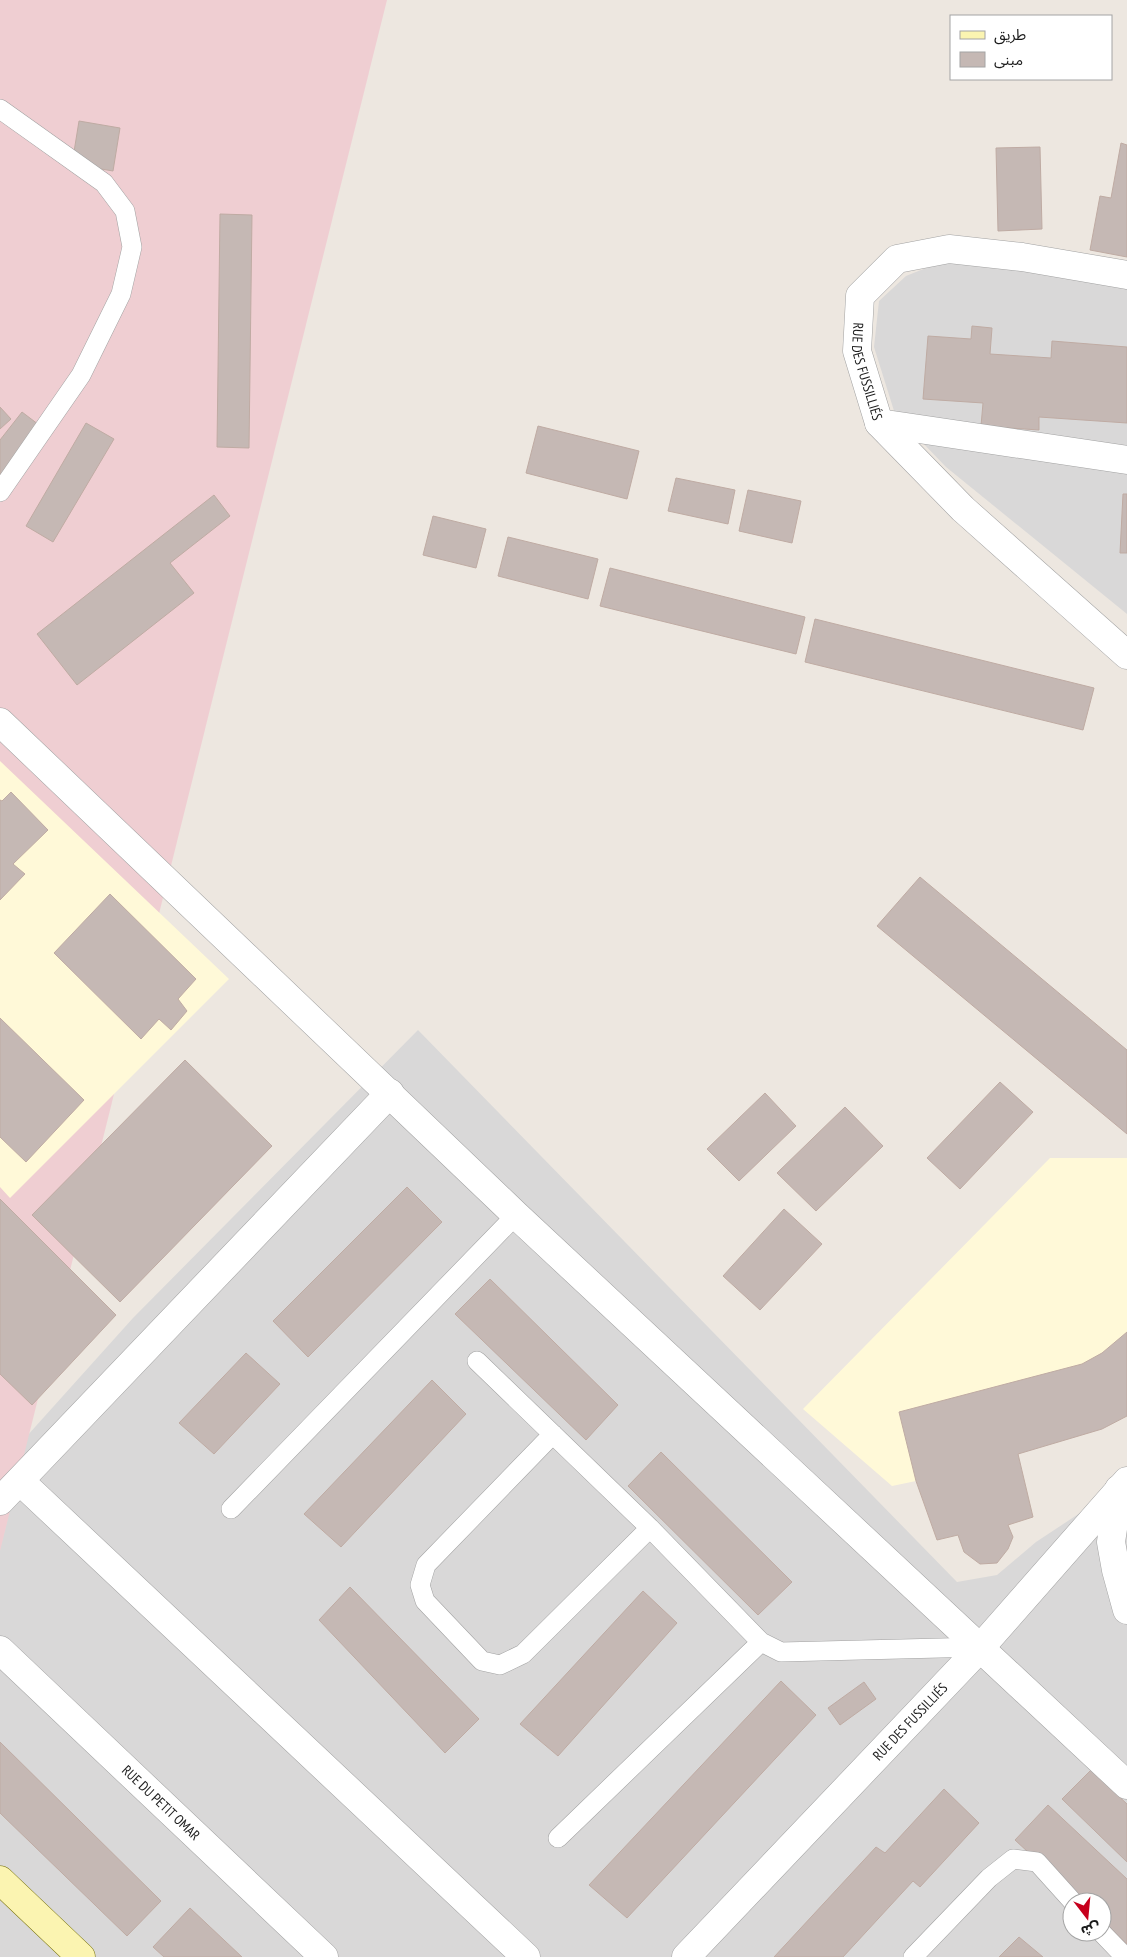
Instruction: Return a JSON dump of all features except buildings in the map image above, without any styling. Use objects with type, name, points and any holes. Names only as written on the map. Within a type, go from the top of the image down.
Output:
[{"type":"street","name":"RUE DES FUSSILLIÉS","points":[[1127,276],[1022,258],[950,249],[897,259],[860,296],[857,351],[879,423],[963,509],[1127,655]]},
{"type":"street","points":[[879,423],[1127,460]]},
{"type":"street","points":[[0,722],[516,1215],[1127,1785]]},
{"type":"street","points":[[0,1501],[390,1093]]},
{"type":"street","points":[[20,1481],[526,1957]]},
{"type":"street","name":"RUE DES FUSSILLIÉS","points":[[686,1957],[981,1647],[1123,1484]]},
{"type":"street","points":[[1123,1484],[1111,1542],[1116,1570],[1127,1610]]},
{"type":"street","name":"RUE DU PETIT OMAR","points":[[0,1650],[324,1957]]},
{"type":"street","points":[[0,1880],[80,1957]]},
{"type":"lane","points":[[0,109],[104,183],[125,211],[132,247],[121,294],[81,375],[0,492]]},
{"type":"lane","points":[[231,1509],[516,1215]]},
{"type":"lane","points":[[477,1361],[650,1528],[761,1642],[781,1652],[981,1647]]},
{"type":"lane","points":[[553,1434],[426,1565],[420,1585],[425,1601],[482,1662],[500,1665],[523,1654],[650,1528]]},
{"type":"lane","points":[[558,1838],[761,1642]]},
{"type":"lane","points":[[913,1957],[989,1878],[1013,1859],[1037,1862],[1065,1892]]},
{"type":"lane","points":[[1108,1942],[1117,1955]]},
{"type":"shaded area","points":[[0,0],[387,0],[0,1551]]},
{"type":"shaded area","points":[[946,260],[1127,283],[1127,614],[946,467],[895,414],[874,347],[879,301],[906,276]]},
{"type":"shaded area","points":[[0,761],[229,979],[10,1198],[0,1187]]},
{"type":"shaded area","points":[[418,1030],[957,1582],[997,1575],[1036,1542],[1127,1482],[1127,1957],[0,1957],[0,1466],[133,1318]]},
{"type":"shaded area","points":[[1050,1158],[1127,1158],[1127,1416],[1018,1454],[1033,1517],[1008,1525],[1013,1537],[980,1564],[964,1552],[958,1535],[937,1540],[916,1481],[892,1486],[803,1409]]}]
